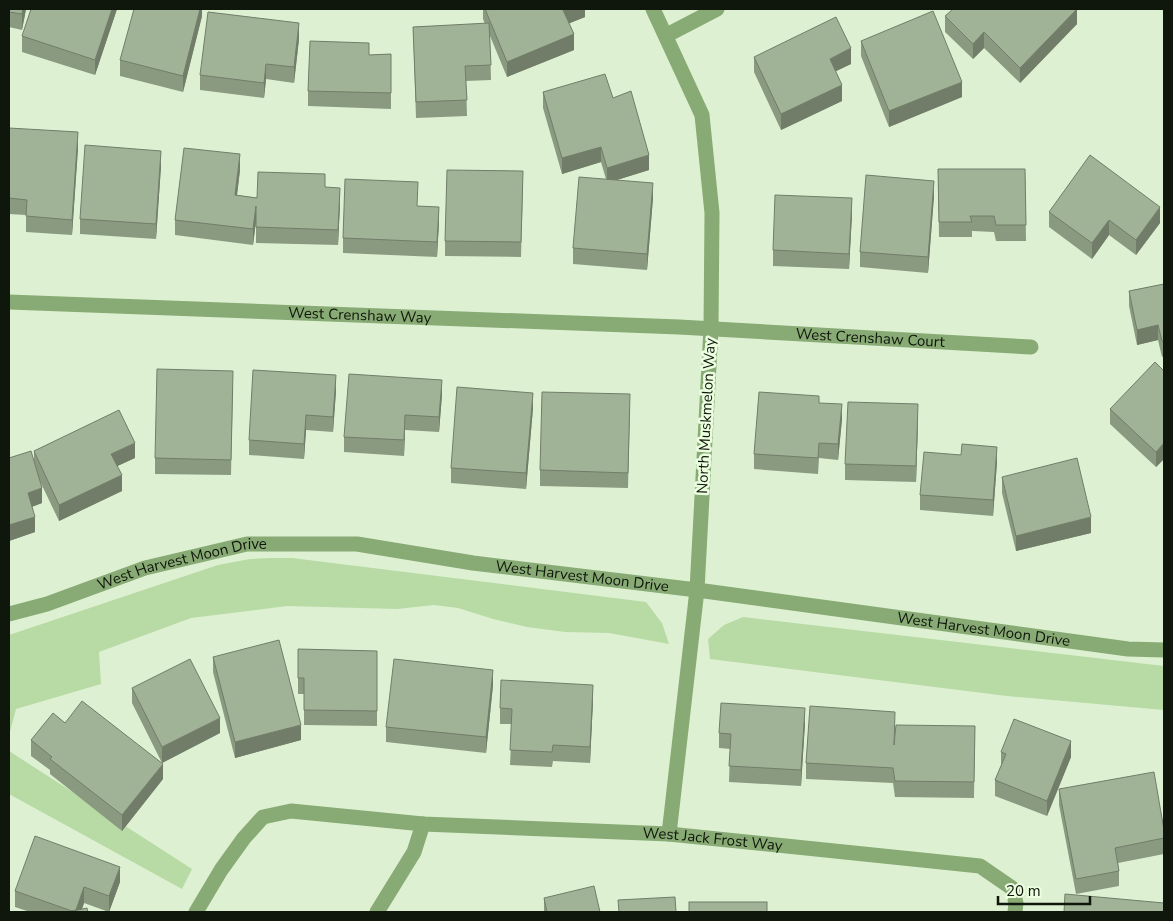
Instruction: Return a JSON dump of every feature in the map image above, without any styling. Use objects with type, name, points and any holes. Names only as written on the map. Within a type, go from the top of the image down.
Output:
[{"type":"street","name":"North Muskmelon Way","points":[[653,9],[702,114],[712,213],[711,328],[697,590],[669,834]]},
{"type":"street","points":[[666,35],[718,9]]},
{"type":"street","name":"West Crenshaw Way","points":[[9,303],[711,328]]},
{"type":"street","name":"West Crenshaw Court","points":[[711,328],[1031,346]]},
{"type":"street","name":"West Harvest Moon Drive","points":[[9,614],[47,604],[144,568],[247,544],[357,544],[473,563],[697,590],[1128,650],[1164,650]]},
{"type":"street","name":"West Jack Frost Way","points":[[196,912],[221,870],[244,838],[263,817],[291,811],[422,824],[669,834],[980,866],[1012,888],[1016,903],[1015,912]]},
{"type":"street","points":[[377,912],[414,852],[422,824]]},
{"type":"green space","points":[[292,558],[646,602],[662,623],[669,644],[609,633],[565,632],[527,627],[458,608],[434,605],[397,609],[287,606],[191,618],[99,652],[101,684],[16,709],[9,736],[9,635],[218,565],[250,559]]},
{"type":"green space","points":[[743,617],[1164,666],[1164,710],[1007,696],[710,659],[708,639],[724,625]]},
{"type":"green space","points":[[9,751],[192,869],[182,889],[9,794]]},
{"type":"building","points":[[9,9],[23,9],[22,14],[9,12]]},
{"type":"building","points":[[31,9],[112,9],[95,60],[22,36]]},
{"type":"building","points":[[134,9],[200,9],[183,76],[120,60]]},
{"type":"building","points":[[485,9],[567,9],[563,10],[574,34],[507,62]]},
{"type":"building","points":[[953,9],[1077,9],[1020,68],[984,32],[973,44],[945,16]]},
{"type":"building","points":[[933,11],[962,82],[889,111],[861,41]]},
{"type":"building","points":[[208,12],[299,23],[294,67],[266,64],[264,83],[200,75]]},
{"type":"building","points":[[836,17],[851,48],[830,59],[842,85],[781,114],[754,57]]},
{"type":"building","points":[[489,23],[491,65],[465,66],[467,100],[416,102],[413,27]]},
{"type":"building","points":[[310,41],[369,43],[369,55],[391,54],[391,93],[308,91]]},
{"type":"building","points":[[605,74],[613,98],[631,91],[649,155],[607,168],[601,147],[562,158],[543,92]]},
{"type":"building","points":[[9,128],[78,132],[72,220],[26,216],[27,200],[9,198]]},
{"type":"building","points":[[85,145],[161,151],[156,224],[80,219]]},
{"type":"building","points":[[184,148],[240,154],[235,195],[257,198],[258,172],[325,174],[325,187],[340,188],[338,230],[256,227],[256,206],[253,229],[175,220]]},
{"type":"building","points":[[1090,155],[1160,207],[1136,240],[1109,220],[1092,243],[1049,212]]},
{"type":"building","points":[[938,169],[1025,169],[1026,225],[996,225],[994,216],[970,216],[972,222],[939,222]]},
{"type":"building","points":[[447,170],[523,171],[521,242],[445,241]]},
{"type":"building","points":[[866,175],[934,181],[928,257],[860,252]]},
{"type":"building","points":[[579,177],[653,183],[647,254],[573,248]]},
{"type":"building","points":[[345,179],[418,182],[417,206],[439,207],[437,242],[343,238]]},
{"type":"building","points":[[775,195],[852,198],[849,254],[773,250]]},
{"type":"building","points":[[1164,284],[1164,341],[1162,341],[1158,325],[1137,330],[1129,291]]},
{"type":"building","points":[[1155,362],[1164,371],[1164,443],[1156,452],[1110,409]]},
{"type":"building","points":[[157,369],[233,371],[231,460],[155,458]]},
{"type":"building","points":[[253,370],[336,375],[333,417],[306,415],[304,444],[249,440]]},
{"type":"building","points":[[349,374],[442,380],[439,417],[405,415],[404,440],[344,437]]},
{"type":"building","points":[[457,387],[533,393],[526,473],[451,468]]},
{"type":"building","points":[[542,392],[630,394],[628,473],[540,470]]},
{"type":"building","points":[[759,392],[819,396],[819,403],[842,404],[838,444],[819,443],[818,458],[754,454]]},
{"type":"building","points":[[848,402],[918,404],[916,466],[845,464]]},
{"type":"building","points":[[119,410],[135,443],[111,454],[122,475],[59,505],[34,451]]},
{"type":"building","points":[[962,444],[997,447],[993,500],[920,495],[924,452],[961,455]]},
{"type":"building","points":[[31,451],[42,488],[28,493],[35,517],[9,525],[9,458]]},
{"type":"building","points":[[1077,458],[1091,517],[1016,536],[1002,477]]},
{"type":"building","points":[[279,640],[301,725],[235,742],[213,657]]},
{"type":"building","points":[[298,649],[377,651],[377,711],[304,710],[304,678],[298,678]]},
{"type":"building","points":[[190,659],[220,718],[162,747],[132,688]]},
{"type":"building","points":[[394,659],[493,670],[486,737],[386,727]]},
{"type":"building","points":[[501,680],[593,685],[590,747],[553,745],[552,752],[510,750],[512,709],[500,708]]},
{"type":"building","points":[[82,701],[163,764],[122,815],[50,759],[52,757],[31,740],[53,713],[65,723]]},
{"type":"building","points":[[721,703],[805,708],[801,770],[729,766],[731,734],[719,733]]},
{"type":"building","points":[[810,706],[895,712],[894,745],[896,725],[975,726],[974,782],[895,781],[893,768],[806,763]]},
{"type":"building","points":[[1014,719],[1071,741],[1047,801],[995,780],[1006,754],[1001,752]]},
{"type":"building","points":[[1154,772],[1164,838],[1115,848],[1119,871],[1076,879],[1059,789]]},
{"type":"building","points":[[35,836],[120,867],[109,896],[84,887],[76,910],[72,911],[15,891]]},
{"type":"building","points":[[594,886],[600,912],[547,912],[544,898]]},
{"type":"building","points":[[1065,894],[1164,903],[1164,912],[1064,912]]},
{"type":"building","points":[[675,897],[676,912],[619,912],[618,900]]},
{"type":"building","points":[[689,902],[767,902],[767,912],[689,912]]},
{"type":"building","points":[[87,908],[88,912],[68,912]]}]
